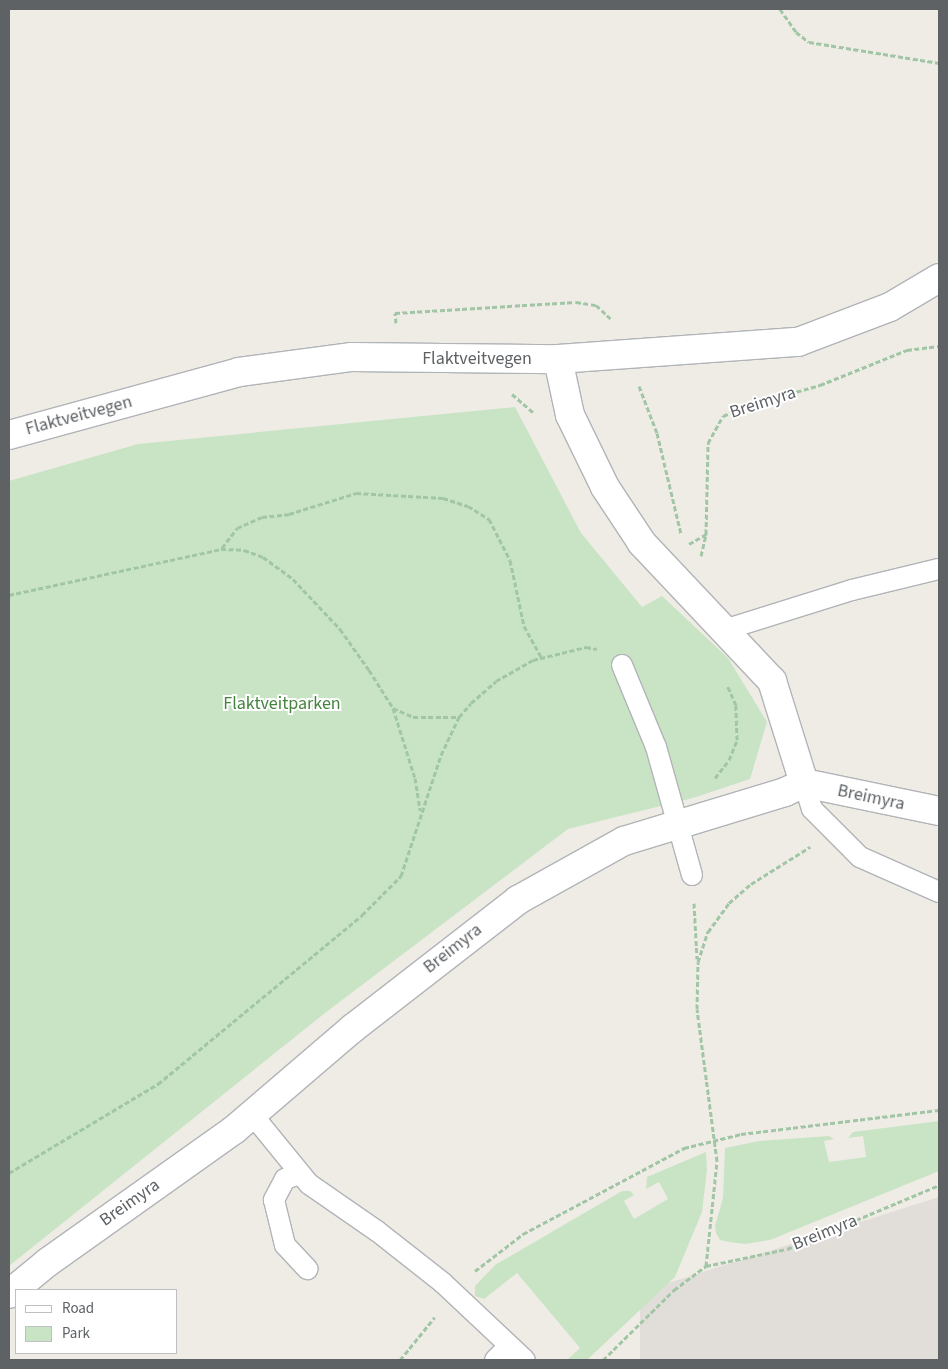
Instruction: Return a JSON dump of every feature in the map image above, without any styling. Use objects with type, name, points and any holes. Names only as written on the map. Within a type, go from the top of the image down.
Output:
[{"type":"street","name":"Flaktveitvegen","points":[[9,435],[239,372],[352,357],[558,359],[798,342],[890,307],[939,278]]},
{"type":"street","name":"Breimyra","points":[[558,359],[570,415],[605,487],[642,543],[772,681],[804,783]]},
{"type":"street","name":"Breimyra","points":[[15,1289],[48,1262],[235,1129],[251,1113],[499,913],[624,841],[786,792],[804,783],[939,811]]},
{"type":"lane","points":[[724,630],[852,590],[939,569]]},
{"type":"lane","points":[[622,664],[656,746],[692,875]]},
{"type":"lane","name":"Breimyra","points":[[804,783],[812,809],[860,857],[939,892]]},
{"type":"lane","points":[[251,1113],[309,1184],[406,1254],[525,1360]]},
{"type":"lane","points":[[300,1174],[285,1179],[274,1200],[285,1245],[307,1269]]},
{"type":"lane","points":[[495,1360],[509,1346]]},
{"type":"path","points":[[780,9],[796,32],[809,42],[939,63]]},
{"type":"path","points":[[398,358],[395,313],[576,302],[596,305],[612,320]]},
{"type":"path","name":"Breimyra","points":[[701,561],[706,534],[708,443],[723,416],[746,406],[820,385],[907,350],[939,346]]},
{"type":"path","points":[[636,378],[658,433],[686,555],[678,582]]},
{"type":"path","name":"Flaktveitvegen","points":[[508,394],[516,396]]},
{"type":"path","points":[[221,549],[238,528],[262,517],[290,514],[356,494],[443,498],[468,506],[489,519],[510,560],[524,626],[540,657]]},
{"type":"path","points":[[9,595],[221,549],[244,550],[263,557],[293,579],[340,629],[393,708],[415,778],[420,812]]},
{"type":"path","points":[[9,1173],[158,1084],[362,915],[401,876],[410,855],[420,812],[441,755],[459,718],[496,681],[540,657],[586,647],[599,649],[622,664]]},
{"type":"path","points":[[671,796],[714,779],[729,760],[737,740],[738,717],[724,678]]},
{"type":"path","points":[[393,708],[413,717],[459,718]]},
{"type":"path","points":[[698,962],[708,932],[729,903],[751,884],[836,833]]},
{"type":"path","points":[[692,875],[698,962],[697,1009],[717,1161],[706,1266]]},
{"type":"path","points":[[400,1360],[465,1278],[523,1234],[684,1148],[715,1140],[939,1110]]},
{"type":"path","name":"Breimyra","points":[[603,1360],[674,1290],[706,1266],[787,1249],[939,1185]]},
{"type":"shaded area","points":[[939,1197],[939,1360],[640,1360],[640,1292]]},
{"type":"green space","name":"Flaktveitparken","points":[[515,407],[581,533],[642,607],[662,596],[728,658],[767,722],[750,779],[693,798],[568,829],[325,1013],[9,1266],[9,481],[138,444]]},
{"type":"green space","points":[[939,1121],[939,1171],[770,1240],[745,1244],[729,1242],[720,1240],[716,1233],[715,1226],[723,1198],[725,1148],[759,1141],[829,1136],[834,1139],[824,1141],[829,1162],[866,1157],[863,1136],[848,1138],[853,1132]]},
{"type":"green space","points":[[706,1152],[707,1170],[702,1212],[675,1277],[587,1360],[567,1360],[580,1348],[517,1273],[484,1299],[475,1296],[475,1286],[495,1265],[622,1191],[630,1191],[634,1195],[624,1201],[634,1219],[668,1199],[659,1182],[646,1189],[647,1177]]}]
